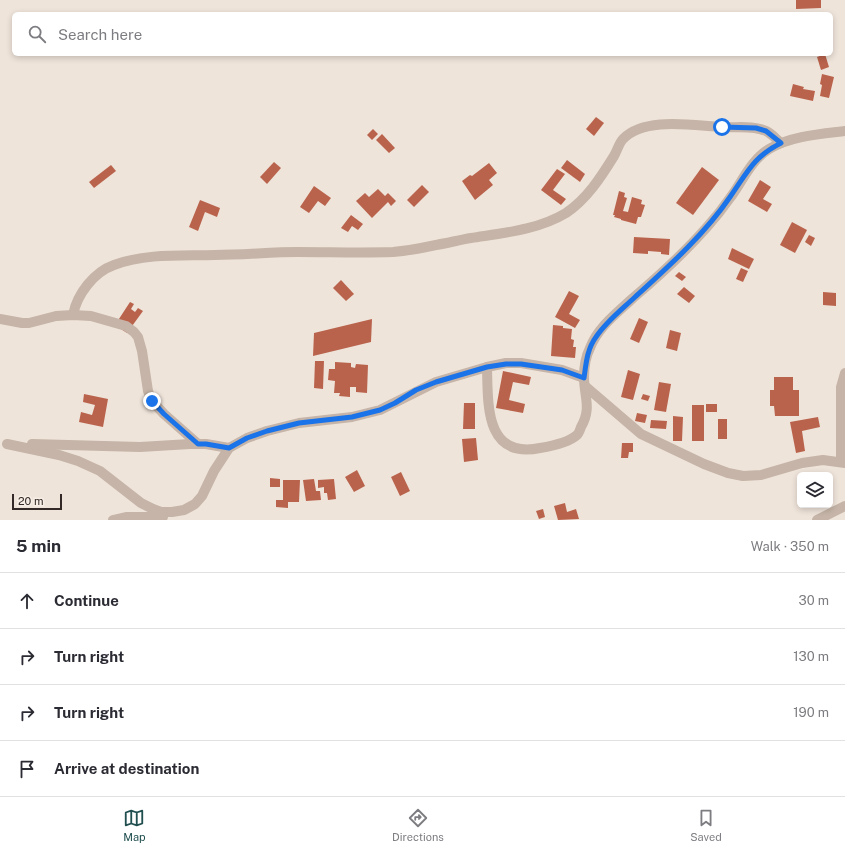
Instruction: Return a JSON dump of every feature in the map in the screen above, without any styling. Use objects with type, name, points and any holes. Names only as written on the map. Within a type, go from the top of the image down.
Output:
[{"type":"street","points":[[73,314],[83,292],[90,281],[97,274],[113,265],[145,257],[165,255],[231,255],[278,252],[395,252],[503,234],[537,225],[555,218],[577,204],[598,181],[622,140],[632,132],[645,128],[662,124],[680,123],[722,127],[756,128],[766,131],[781,143]]},
{"type":"street","points":[[487,367],[488,399],[491,416],[500,439],[505,444],[511,448],[523,450],[567,441],[577,435],[586,418],[587,410],[585,382],[590,348],[594,339],[604,326],[707,227],[730,198],[758,158],[768,150],[792,139],[845,131]]},
{"type":"street","points":[[0,319],[22,323],[73,314],[105,319],[126,326],[138,337],[142,351],[148,391],[152,401],[198,444]]},
{"type":"street","points":[[113,520],[126,517],[163,516],[172,512],[184,510],[195,504],[202,496],[214,471],[229,448],[247,438],[299,423],[352,417],[380,410],[436,382],[487,367],[506,364],[521,364],[562,370],[585,382],[641,434],[704,464],[728,473],[743,476],[761,475],[802,463],[823,460],[843,463],[841,387],[845,373]]},
{"type":"street","points":[[3,444],[140,447],[206,444],[229,448]]},
{"type":"street","points":[[3,444],[52,453],[78,461],[100,471],[163,516]]},
{"type":"street","points":[[816,520],[845,506]]},
{"type":"building","points":[[796,0],[821,0],[821,8],[796,9]]},
{"type":"building","points":[[826,56],[829,67],[821,70],[817,57]]},
{"type":"building","points":[[822,74],[834,77],[829,98],[820,96]]},
{"type":"building","points":[[793,84],[804,87],[803,89],[815,91],[813,101],[790,96]]},
{"type":"building","points":[[596,117],[604,123],[594,136],[586,129]]},
{"type":"building","points":[[373,129],[378,134],[372,140],[367,135]]},
{"type":"building","points":[[382,134],[395,148],[389,153],[376,140]]},
{"type":"building","points":[[567,160],[585,174],[580,182],[561,168]]},
{"type":"building","points":[[274,162],[281,168],[267,184],[260,177]]},
{"type":"building","points":[[489,163],[497,173],[489,180],[493,185],[475,200],[462,181],[470,175],[472,176]]},
{"type":"building","points":[[111,165],[116,171],[94,188],[89,182]]},
{"type":"building","points":[[702,167],[719,180],[693,215],[676,203]]},
{"type":"building","points":[[557,169],[565,174],[553,190],[566,199],[561,205],[541,190]]},
{"type":"building","points":[[760,180],[771,187],[763,199],[772,204],[767,212],[748,201]]},
{"type":"building","points":[[422,185],[429,192],[414,207],[407,200]]},
{"type":"building","points":[[314,186],[331,198],[325,206],[318,201],[309,213],[300,207]]},
{"type":"building","points":[[378,189],[385,196],[388,193],[396,201],[391,206],[388,202],[372,218],[356,201],[365,193],[369,197]]},
{"type":"building","points":[[619,191],[625,193],[624,197],[627,198],[623,211],[628,212],[632,197],[642,200],[641,204],[645,205],[641,217],[638,217],[636,224],[614,217],[615,215],[613,215]]},
{"type":"building","points":[[200,200],[220,208],[217,217],[205,212],[198,231],[189,227]]},
{"type":"building","points":[[351,215],[363,224],[358,230],[352,226],[348,232],[341,228]]},
{"type":"building","points":[[792,222],[807,230],[795,253],[780,245]]},
{"type":"building","points":[[809,235],[815,238],[811,246],[805,242]]},
{"type":"building","points":[[634,237],[670,239],[669,255],[661,254],[661,252],[648,251],[648,254],[633,253]]},
{"type":"building","points":[[732,248],[754,259],[749,269],[728,259]]},
{"type":"building","points":[[741,268],[748,271],[743,282],[736,279]]},
{"type":"building","points":[[679,272],[686,277],[682,281],[675,276]]},
{"type":"building","points":[[341,280],[354,294],[346,301],[333,288]]},
{"type":"building","points":[[684,287],[695,296],[689,303],[677,294]]},
{"type":"building","points":[[569,291],[579,296],[569,314],[580,320],[575,328],[555,317]]},
{"type":"building","points":[[823,292],[836,293],[836,306],[823,305]]},
{"type":"building","points":[[130,302],[134,304],[131,309],[135,312],[138,308],[143,311],[127,333],[115,325]]},
{"type":"building","points":[[639,318],[648,322],[639,343],[630,339]]},
{"type":"building","points":[[372,319],[371,342],[313,356],[314,333]]},
{"type":"building","points":[[553,325],[572,329],[571,339],[574,340],[573,347],[576,347],[575,358],[551,356]]},
{"type":"building","points":[[670,330],[681,333],[677,351],[666,348]]},
{"type":"building","points":[[315,361],[324,361],[323,389],[314,388]]},
{"type":"building","points":[[335,362],[351,363],[351,367],[355,368],[356,364],[368,365],[367,393],[356,392],[356,387],[350,387],[350,397],[339,396],[340,393],[334,393],[335,381],[328,380],[329,369],[335,369]]},
{"type":"building","points":[[628,370],[640,374],[633,400],[621,397]]},
{"type":"building","points":[[503,371],[531,377],[529,385],[513,382],[509,400],[525,404],[523,413],[496,408]]},
{"type":"building","points":[[774,377],[793,377],[793,390],[799,390],[799,416],[775,416],[774,406],[770,406],[770,390],[774,390]]},
{"type":"building","points":[[659,382],[671,384],[666,412],[654,410]]},
{"type":"building","points":[[84,394],[108,399],[103,427],[79,422],[81,412],[92,415],[95,405],[83,402]]},
{"type":"building","points":[[643,394],[650,396],[648,401],[641,399]]},
{"type":"building","points":[[464,403],[475,403],[475,429],[463,429]]},
{"type":"building","points":[[706,404],[717,404],[717,412],[706,412]]},
{"type":"building","points":[[692,405],[704,405],[704,441],[692,441]]},
{"type":"building","points":[[637,413],[647,415],[645,423],[635,421]]},
{"type":"building","points":[[673,416],[683,417],[682,441],[673,441]]},
{"type":"building","points":[[818,417],[820,427],[802,431],[805,451],[796,453],[790,422]]},
{"type":"building","points":[[718,419],[727,419],[727,439],[718,439]]},
{"type":"building","points":[[651,420],[667,421],[666,429],[650,428]]},
{"type":"building","points":[[476,438],[478,460],[464,462],[462,439]]},
{"type":"building","points":[[622,443],[633,443],[633,452],[629,452],[628,458],[621,458]]},
{"type":"building","points":[[357,470],[365,486],[354,492],[345,477]]},
{"type":"building","points":[[401,472],[410,491],[400,496],[391,477]]},
{"type":"building","points":[[270,478],[280,479],[280,487],[270,487]]},
{"type":"building","points":[[314,479],[316,491],[320,491],[321,500],[306,501],[303,480]]},
{"type":"building","points":[[334,479],[336,499],[328,500],[327,493],[324,493],[324,487],[318,488],[318,480]]},
{"type":"building","points":[[283,480],[300,480],[299,502],[288,502],[288,508],[276,507],[276,500],[283,500]]},
{"type":"building","points":[[565,503],[567,512],[576,509],[579,519],[558,520],[554,506]]},
{"type":"building","points":[[543,509],[545,517],[539,519],[536,511]]},
{"type":"route","points":[[152,401],[164,414],[198,444],[229,448],[247,438],[267,431],[299,423],[352,417],[380,410],[416,390],[436,382],[487,367],[506,364],[521,364],[562,370],[584,378],[590,348],[594,339],[604,326],[707,227],[730,198],[746,173],[758,158],[768,150],[781,143],[766,131],[756,128],[722,127]]}]
